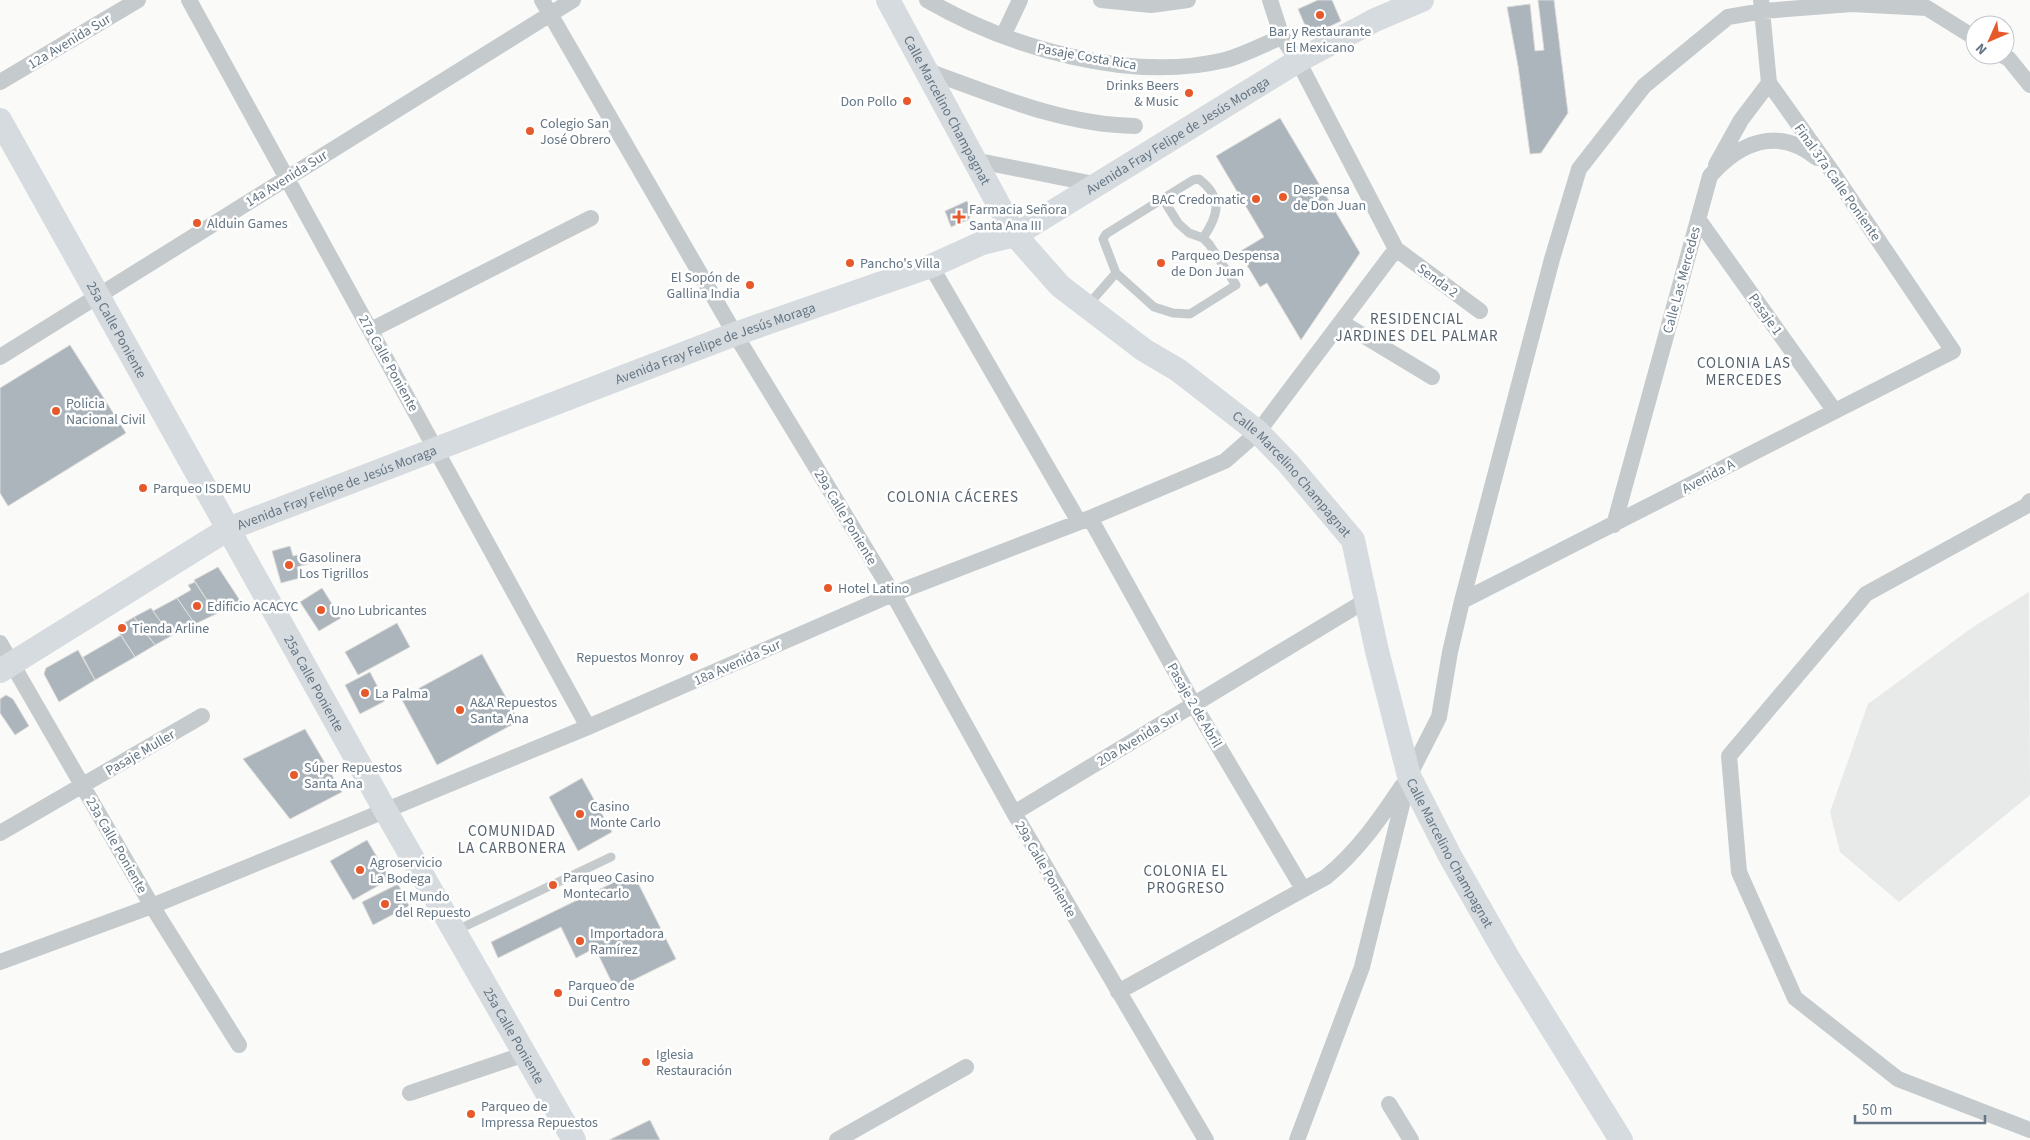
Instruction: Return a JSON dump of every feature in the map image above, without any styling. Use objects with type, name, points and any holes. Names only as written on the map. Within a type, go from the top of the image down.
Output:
[{"type":"street","name":"12a Avenida Sur","points":[[0,82],[138,0]]},
{"type":"street","name":"27a Calle Poniente","points":[[189,0],[588,727]]},
{"type":"street","name":"14a Avenida Sur","points":[[0,357],[286,178],[546,7],[573,0]]},
{"type":"street","name":"Calle Marcelino Champagnat","points":[[888,0],[1015,235],[1060,286],[1086,308],[1144,350],[1178,370],[1258,432],[1288,463],[1353,540],[1365,601],[1409,776],[1450,856],[1507,956],[1621,1140]]},
{"type":"street","name":"Pasaje Costa Rica","points":[[927,0],[1002,36],[1053,52],[1124,66],[1164,67],[1227,59],[1282,37]]},
{"type":"street","points":[[1002,36],[1020,0]]},
{"type":"street","points":[[1102,0],[1151,4],[1188,0]]},
{"type":"street","points":[[1270,0],[1282,37],[1298,61],[1396,249]]},
{"type":"street","name":"Avenida Fray Felipe de Jesús Moraga","points":[[6,667],[228,529],[735,334],[931,266],[982,243],[1015,235],[1298,61],[1374,20],[1422,0]]},
{"type":"street","points":[[1118,992],[1326,876],[1340,866],[1384,814],[1409,776],[1440,717],[1450,652],[1462,601],[1552,259],[1579,169],[1644,86],[1728,17],[1762,5],[1852,4],[1928,8],[1965,32]]},
{"type":"street","name":"Final 37a Calle Poniente","points":[[1762,5],[1769,83],[1833,173],[1953,351]]},
{"type":"street","name":"29a Calle Poniente","points":[[546,7],[735,334],[893,594],[1014,813],[1206,1140]]},
{"type":"street","points":[[2013,65],[2030,85]]},
{"type":"street","points":[[925,70],[1055,114],[1104,124],[1135,126]]},
{"type":"street","points":[[1710,176],[1741,120],[1769,83]]},
{"type":"street","name":"25a Calle Poniente","points":[[0,120],[385,810],[574,1140]]},
{"type":"street","name":"Calle Las Mercedes","points":[[1614,525],[1710,176],[1730,156],[1742,148],[1756,142],[1772,140],[1786,141],[1801,147],[1818,158],[1833,173]]},
{"type":"street","points":[[974,160],[1099,185]]},
{"type":"street","points":[[371,330],[591,218]]},
{"type":"street","name":"Pasaje 1","points":[[1698,219],[1834,410]]},
{"type":"street","name":"Senda 2","points":[[1396,249],[1480,311]]},
{"type":"street","name":"18a Avenida Sur","points":[[0,962],[152,906],[588,727],[893,594],[1085,520],[1225,461],[1258,432],[1396,249]]},
{"type":"street","name":"Pasaje 2 de Abril","points":[[931,266],[1085,520],[1303,889]]},
{"type":"street","points":[[1341,322],[1432,377]]},
{"type":"street","name":"Avenida A","points":[[1462,601],[1953,351]]},
{"type":"street","points":[[2030,501],[2026,506],[1866,594],[1729,756],[1739,872],[1795,998],[1898,1079],[2030,1130]]},
{"type":"street","name":"20a Avenida Sur","points":[[1014,813],[1365,601]]},
{"type":"street","name":"23a Calle Poniente","points":[[0,643],[6,667],[83,785],[152,906],[240,1044]]},
{"type":"street","name":"Pasaje Muller","points":[[0,833],[202,716]]},
{"type":"street","points":[[1297,1140],[1362,967],[1409,776]]},
{"type":"street","points":[[410,1093],[525,1054]]},
{"type":"street","points":[[837,1140],[966,1067]]},
{"type":"street","points":[[1389,1104],[1411,1140]]},
{"type":"lane","points":[[1163,199],[1178,223],[1189,234],[1203,238],[1209,244],[1236,285],[1190,314],[1173,313],[1154,307],[1116,274],[1103,239],[1106,234],[1193,180],[1199,179],[1210,192],[1217,207],[1214,222],[1203,238]]},
{"type":"lane","points":[[1086,308],[1116,274]]},
{"type":"lane","points":[[454,931],[611,857]]},
{"type":"shaded area","points":[[2029,592],[2030,795],[1899,902],[1840,852],[1830,812],[1868,704],[1973,627]]},
{"type":"building","name":"Bar y Restaurante El Mexicano","points":[[1318,0],[1332,0],[1341,21],[1318,32],[1307,30],[1298,9]]},
{"type":"building","points":[[1538,0],[1554,0],[1568,113],[1541,153],[1530,154],[1518,66],[1507,7],[1530,4],[1535,51],[1544,50]]},
{"type":"building","name":"Despensa de Don Juan","points":[[1280,118],[1360,253],[1301,340],[1267,283],[1260,287],[1239,252],[1264,237],[1216,156]]},
{"type":"building","name":"Farmacia Señora Santa Ana III","points":[[967,201],[973,213],[968,220],[951,227],[945,211]]},
{"type":"building","name":"Policia Nacional Civil","points":[[70,345],[126,433],[8,506],[0,493],[0,388]]},
{"type":"building","name":"Gasolinera Los Tigrillos","points":[[290,546],[293,556],[305,553],[308,564],[297,567],[300,578],[281,583],[272,551]]},
{"type":"building","points":[[218,567],[241,602],[216,614],[194,580]]},
{"type":"building","name":"Edificio ACACYC","points":[[195,582],[216,614],[195,624],[177,598],[191,590],[188,585]]},
{"type":"building","name":"Uno Lubricantes","points":[[322,588],[341,618],[319,631],[300,602]]},
{"type":"building","points":[[177,598],[195,624],[171,636],[153,611]]},
{"type":"building","points":[[151,608],[171,636],[155,645],[134,617]]},
{"type":"building","points":[[134,617],[155,645],[135,657],[116,628]]},
{"type":"building","points":[[397,623],[410,647],[358,675],[345,652]]},
{"type":"building","points":[[121,635],[135,657],[95,680],[83,657]]},
{"type":"building","points":[[78,650],[95,680],[59,702],[44,674],[46,668]]},
{"type":"building","name":"A&A Repuestos Santa Ana","points":[[482,654],[519,721],[437,765],[401,698]]},
{"type":"building","name":"La Palma","points":[[370,672],[385,701],[360,714],[345,685]]},
{"type":"building","points":[[6,695],[13,699],[29,726],[15,735],[0,713],[0,699]]},
{"type":"building","name":"Súper Repuestos Santa Ana","points":[[305,729],[342,792],[290,819],[243,759]]},
{"type":"building","name":"Casino Monte Carlo","points":[[582,778],[612,832],[578,851],[549,797]]},
{"type":"building","name":"Agroservicio La Bodega","points":[[367,840],[390,879],[353,900],[330,861]]},
{"type":"building","points":[[633,873],[676,959],[615,989],[595,948],[576,958],[561,927],[498,958],[491,942]]},
{"type":"building","name":"El Mundo del Repuesto","points":[[398,884],[409,906],[373,925],[362,902]]},
{"type":"building","points":[[650,1120],[660,1140],[609,1140]]},
{"type":"place","name":"Bar y Restaurante El Mexicano","points":[[1320,15]]},
{"type":"place","name":"Drinks Beers & Music","points":[[1189,93]]},
{"type":"place","name":"Don Pollo","points":[[907,101]]},
{"type":"place","name":"Colegio San José Obrero","points":[[530,131]]},
{"type":"place","name":"Despensa de Don Juan","points":[[1283,197]]},
{"type":"place","name":"BAC Credomatic","points":[[1256,199]]},
{"type":"place","name":"Farmacia Señora Santa Ana III","points":[[959,217]]},
{"type":"place","name":"Alduin Games","points":[[197,223]]},
{"type":"place","name":"Pancho's Villa","points":[[850,263]]},
{"type":"place","name":"Parqueo Despensa de Don Juan","points":[[1161,263]]},
{"type":"place","name":"El Sopón de Gallina India","points":[[750,285]]},
{"type":"place","name":"Policia Nacional Civil","points":[[56,411]]},
{"type":"place","name":"Parqueo ISDEMU","points":[[143,488]]},
{"type":"place","name":"Gasolinera Los Tigrillos","points":[[289,565]]},
{"type":"place","name":"Hotel Latino","points":[[828,588]]},
{"type":"place","name":"Edificio ACACYC","points":[[197,606]]},
{"type":"place","name":"Uno Lubricantes","points":[[321,610]]},
{"type":"place","name":"Tienda Arline","points":[[122,628]]},
{"type":"place","name":"Repuestos Monroy","points":[[694,657]]},
{"type":"place","name":"La Palma","points":[[365,693]]},
{"type":"place","name":"A&A Repuestos Santa Ana","points":[[460,710]]},
{"type":"place","name":"Súper Repuestos Santa Ana","points":[[294,775]]},
{"type":"place","name":"Casino Monte Carlo","points":[[580,814]]},
{"type":"place","name":"Agroservicio La Bodega","points":[[360,870]]},
{"type":"place","name":"Parqueo Casino Montecarlo","points":[[553,885]]},
{"type":"place","name":"El Mundo del Repuesto","points":[[385,904]]},
{"type":"place","name":"Importadora Ramírez","points":[[580,941]]},
{"type":"place","name":"Parqueo de Dui Centro","points":[[558,993]]},
{"type":"place","name":"Iglesia Restauración","points":[[646,1062]]},
{"type":"place","name":"Parqueo de Impressa Repuestos","points":[[471,1114]]},
{"type":"district","name":"RESIDENCIAL JARDINES DEL PALMAR","points":[[1417,328]]},
{"type":"district","name":"COLONIA LAS MERCEDES","points":[[1744,372]]},
{"type":"district","name":"COLONIA CÁCERES","points":[[953,497]]},
{"type":"district","name":"COMUNIDAD LA CARBONERA","points":[[512,840]]},
{"type":"district","name":"COLONIA EL PROGRESO","points":[[1186,880]]}]
